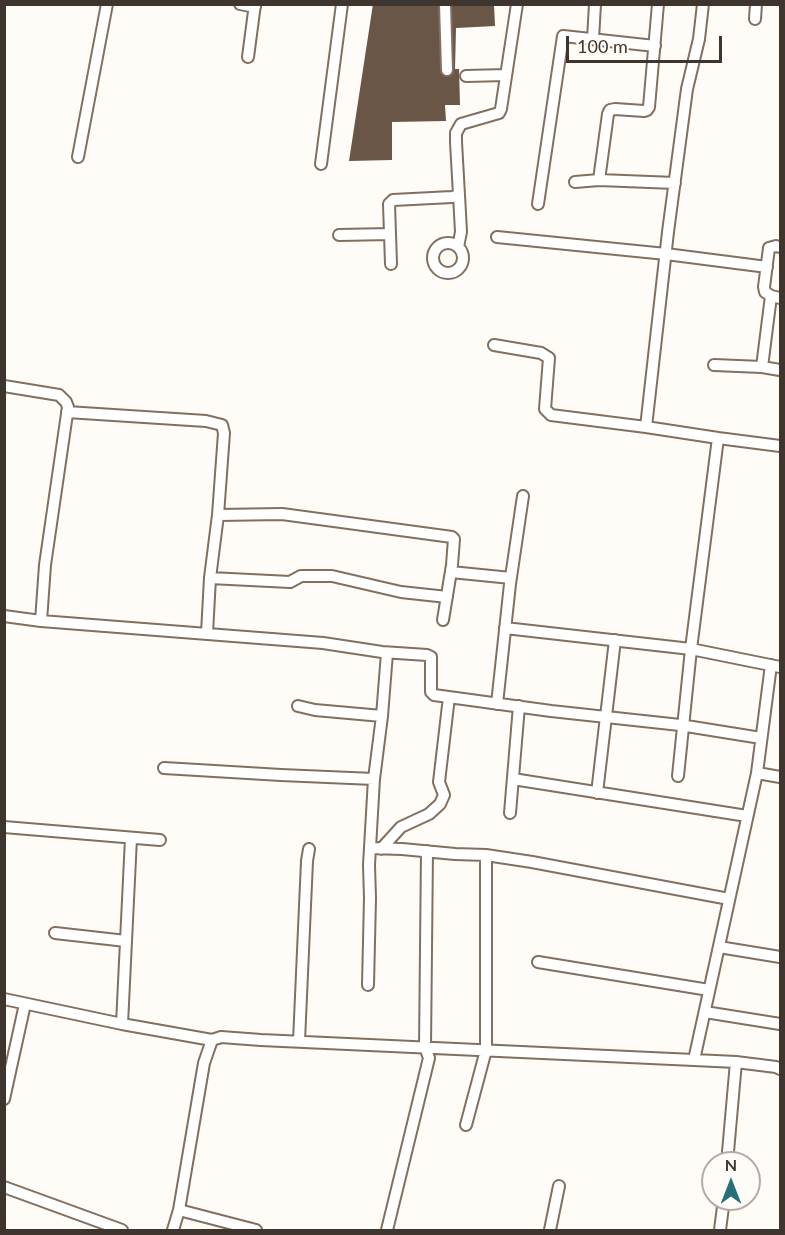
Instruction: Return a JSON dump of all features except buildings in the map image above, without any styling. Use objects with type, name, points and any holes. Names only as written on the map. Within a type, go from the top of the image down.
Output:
[{"type":"street","points":[[78,157],[107,4]]},
{"type":"street","points":[[240,4],[255,6],[248,57]]},
{"type":"street","points":[[321,164],[342,4]]},
{"type":"street","points":[[445,4],[447,70]]},
{"type":"street","points":[[458,247],[461,232],[456,133],[461,124],[499,113],[503,105],[517,4]]},
{"type":"street","points":[[593,39],[595,4]]},
{"type":"street","points":[[599,180],[610,110],[644,111],[649,107],[658,4]]},
{"type":"street","points":[[646,428],[687,89],[699,39],[703,4]]},
{"type":"street","points":[[755,19],[756,4]]},
{"type":"street","points":[[538,204],[564,36],[655,46]]},
{"type":"street","points":[[466,75],[506,75]]},
{"type":"street","points":[[575,182],[599,180],[675,183]]},
{"type":"street","points":[[391,264],[389,204],[393,200],[459,195]]},
{"type":"street","points":[[339,235],[390,234]]},
{"type":"street","points":[[497,237],[767,267]]},
{"type":"street","points":[[762,368],[776,297],[765,292],[764,287],[769,248],[780,247]]},
{"type":"street","points":[[494,345],[541,353],[549,358],[545,409],[551,415],[780,446]]},
{"type":"street","points":[[714,364],[780,370]]},
{"type":"street","points":[[4,386],[59,395],[66,402],[67,412],[45,565],[41,621]]},
{"type":"street","points":[[67,412],[206,421],[222,425],[224,433],[207,633]]},
{"type":"street","points":[[678,776],[691,649],[718,438]]},
{"type":"street","points":[[497,704],[523,496]]},
{"type":"street","points":[[218,515],[282,514],[448,535],[454,539],[443,620]]},
{"type":"street","points":[[451,572],[511,578]]},
{"type":"street","points":[[210,578],[290,582],[302,576],[332,576],[401,592],[447,597]]},
{"type":"street","points":[[4,616],[41,621],[323,643],[427,655],[430,657],[431,692],[434,695],[684,725],[761,738]]},
{"type":"street","points":[[505,628],[691,649],[778,666],[694,1060]]},
{"type":"street","points":[[597,793],[615,640]]},
{"type":"street","points":[[368,985],[376,849],[374,779],[387,652]]},
{"type":"street","points":[[376,849],[401,827],[429,814],[440,804],[444,795],[439,782],[449,698]]},
{"type":"street","points":[[298,706],[315,710],[382,716]]},
{"type":"street","points":[[510,813],[519,706]]},
{"type":"street","points":[[164,768],[374,779]]},
{"type":"street","points":[[756,773],[780,777]]},
{"type":"street","points":[[513,779],[747,816]]},
{"type":"street","points":[[4,826],[160,840]]},
{"type":"street","points":[[122,1024],[131,838]]},
{"type":"street","points":[[299,1041],[309,849]]},
{"type":"street","points":[[376,849],[486,855],[729,899]]},
{"type":"street","points":[[387,1230],[429,1058],[425,1047],[427,851]]},
{"type":"street","points":[[465,1125],[486,1050],[486,855]]},
{"type":"street","points":[[55,933],[126,941]]},
{"type":"street","points":[[719,947],[780,957]]},
{"type":"street","points":[[538,962],[709,990]]},
{"type":"street","points":[[4,999],[212,1040],[221,1037],[736,1062],[780,1069]]},
{"type":"street","points":[[4,1099],[25,1004]]},
{"type":"street","points":[[705,1012],[780,1024]]},
{"type":"street","points":[[173,1230],[180,1210],[204,1064],[212,1040]]},
{"type":"street","points":[[728,1151],[736,1062]]},
{"type":"street","points":[[550,1230],[559,1186]]},
{"type":"street","points":[[4,1187],[122,1230]]},
{"type":"street","points":[[180,1210],[256,1230]]},
{"type":"street","points":[[720,1230],[722,1211]]}]
